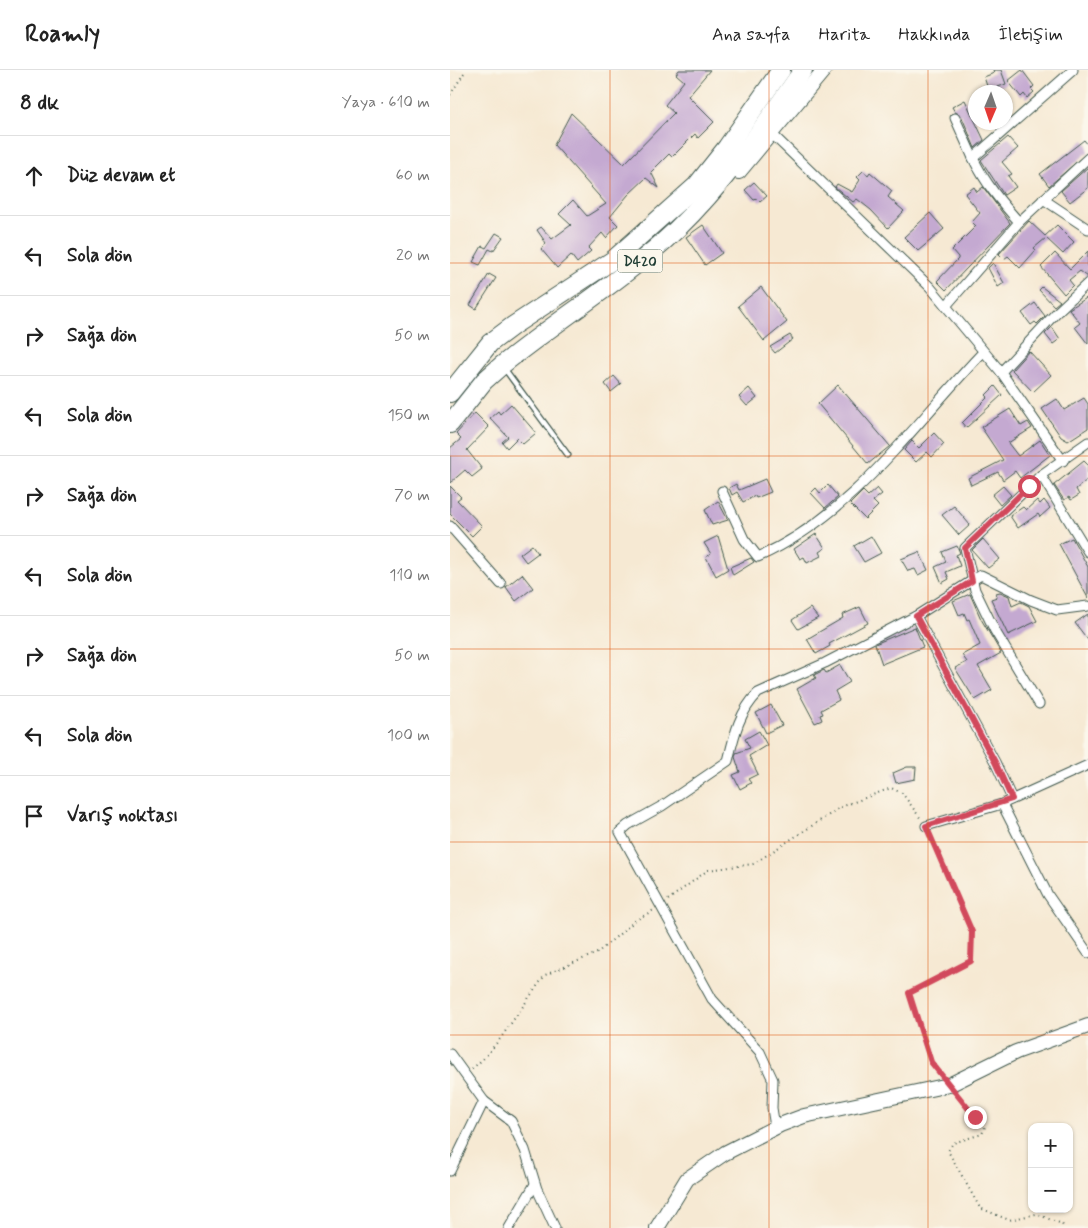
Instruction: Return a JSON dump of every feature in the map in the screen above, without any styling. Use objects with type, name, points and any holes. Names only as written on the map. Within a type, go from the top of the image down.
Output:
[{"type":"highway","name":"D420","points":[[450,393],[469,366],[490,343],[613,260],[696,186],[727,147],[781,70]]},
{"type":"highway","name":"D420","points":[[450,424],[484,381],[502,365],[637,263],[675,231],[701,204],[757,135],[803,70]]},
{"type":"street","points":[[637,263],[659,254],[683,234],[772,134],[824,70]]},
{"type":"street","points":[[973,158],[1073,70]]},
{"type":"street","points":[[955,118],[981,175],[995,195],[1019,222]]},
{"type":"street","points":[[772,134],[849,211],[891,247],[946,306],[1001,372],[1064,461]]},
{"type":"street","points":[[946,306],[1019,222],[1088,158]]},
{"type":"street","points":[[1043,199],[1088,229]]},
{"type":"street","points":[[1001,372],[1056,313],[1088,283]]},
{"type":"street","points":[[722,491],[744,539],[758,557],[772,551],[795,538],[834,509],[874,472],[983,352]]},
{"type":"street","points":[[1039,704],[995,631],[972,581],[965,548],[1041,475],[1064,461],[1088,442]]},
{"type":"street","points":[[1041,475],[1088,552]]},
{"type":"street","points":[[450,526],[500,584]]},
{"type":"street","points":[[775,1127],[772,1108],[773,1080],[760,1052],[712,999],[620,832],[728,761],[738,722],[750,700],[758,693],[825,663],[916,616],[981,575],[1031,600],[1057,610],[1088,606]]},
{"type":"street","points":[[916,616],[995,762],[1012,799]]},
{"type":"street","points":[[926,826],[1002,804],[1088,765]]},
{"type":"street","points":[[1002,804],[1048,895],[1088,953]]},
{"type":"street","points":[[657,1228],[687,1179],[725,1153],[775,1127],[804,1116],[948,1085],[1016,1052],[1088,1026]]},
{"type":"street","points":[[450,1054],[484,1101],[511,1122],[525,1150],[536,1184],[555,1228]]},
{"type":"street","points":[[450,1172],[484,1101]]},
{"type":"street","points":[[509,1228],[536,1184]]},
{"type":"lane","points":[[502,365],[568,455]]},
{"type":"path","points":[[450,94],[466,70]]},
{"type":"path","points":[[466,1074],[484,1058],[545,975],[597,953],[636,920],[660,906],[708,870],[753,864],[841,807],[891,788],[902,793],[926,826],[972,932],[971,961],[909,993],[931,1062],[948,1085],[985,1127],[982,1134],[953,1143],[948,1151],[980,1208],[1009,1220],[1036,1214],[1062,1224],[1064,1228]]},
{"type":"building","points":[[679,70],[710,70],[688,96],[714,122],[698,138],[695,134],[672,157],[669,154],[651,172],[659,188],[646,178],[628,195],[610,217],[618,225],[606,238],[602,233],[588,248],[591,251],[577,263],[571,255],[557,268],[541,249],[546,243],[537,230],[541,227],[552,239],[571,225],[559,214],[573,200],[587,216],[606,204],[554,145],[571,113],[624,164],[674,113],[665,105],[684,81],[676,74]]},
{"type":"building","points":[[993,70],[1001,70],[1006,84],[987,85],[984,77],[994,73]]},
{"type":"building","points":[[1022,70],[1034,86],[1031,89],[1034,92],[1027,98],[1024,94],[1021,97],[1008,81]]},
{"type":"building","points":[[965,100],[968,106],[968,130],[979,130],[984,140],[975,148],[961,115],[955,112],[952,107]]},
{"type":"building","points":[[1008,137],[1018,148],[1002,162],[1012,174],[1008,176],[1016,187],[1004,195],[981,160]]},
{"type":"building","points":[[1084,140],[1088,145],[1088,152],[1049,186],[1040,174]]},
{"type":"building","points":[[1088,167],[1088,188],[1070,202],[1061,191]]},
{"type":"building","points":[[863,171],[868,175],[870,172],[892,191],[888,197],[904,211],[888,228],[871,210],[857,199],[853,202],[835,187],[837,184],[852,192],[860,180],[857,177]]},
{"type":"building","points":[[754,182],[767,196],[760,202],[757,199],[754,200],[745,190]]},
{"type":"building","points":[[974,187],[977,192],[983,187],[1010,223],[946,290],[937,281],[958,259],[952,250],[976,226],[972,222],[980,213],[965,194]]},
{"type":"building","points":[[930,213],[944,229],[918,251],[904,237]]},
{"type":"building","points":[[1029,221],[1045,236],[1057,225],[1074,242],[1063,254],[1046,238],[1034,248],[1036,250],[1020,268],[1008,256],[1004,259],[999,254]]},
{"type":"building","points":[[703,225],[722,253],[705,265],[686,237]]},
{"type":"building","points":[[496,233],[503,237],[493,251],[489,249],[480,265],[473,262],[482,246],[486,248]]},
{"type":"building","points":[[1088,251],[1088,277],[1080,271],[1069,280],[1073,285],[1064,294],[1041,267],[1055,253],[1070,269]]},
{"type":"building","points":[[993,263],[1004,283],[998,287],[988,268]]},
{"type":"building","points":[[489,274],[496,278],[476,309],[470,305]]},
{"type":"building","points":[[761,287],[787,322],[764,341],[738,306]]},
{"type":"building","points":[[1042,287],[1060,301],[1054,306],[1039,290]]},
{"type":"building","points":[[1088,297],[1088,344],[1075,327],[1080,323],[1069,309]]},
{"type":"building","points":[[1035,303],[1045,316],[1037,324],[1035,322],[1031,325],[1022,313]]},
{"type":"building","points":[[1052,327],[1060,339],[1053,344],[1045,334]]},
{"type":"building","points":[[790,335],[793,339],[775,353],[770,347]]},
{"type":"building","points":[[1029,351],[1051,375],[1033,392],[1012,370]]},
{"type":"building","points":[[614,376],[621,384],[611,392],[605,384]]},
{"type":"building","points":[[838,385],[890,446],[868,464],[818,404]]},
{"type":"building","points":[[995,386],[1002,395],[966,428],[962,423],[988,397],[986,395]]},
{"type":"building","points":[[749,388],[757,398],[747,406],[739,397]]},
{"type":"building","points":[[1084,398],[1088,404],[1088,428],[1068,441],[1061,437],[1042,409],[1057,399],[1064,410]]},
{"type":"building","points":[[511,404],[536,433],[523,444],[517,438],[507,448],[502,442],[508,437],[490,418],[498,411],[500,414]]},
{"type":"building","points":[[1010,409],[1021,426],[1028,422],[1032,428],[1008,443],[1018,456],[1040,440],[1050,455],[1020,478],[1015,471],[1003,480],[998,472],[971,485],[968,478],[1003,460],[981,427]]},
{"type":"building","points":[[475,413],[489,427],[467,450],[482,469],[472,477],[465,470],[450,483],[450,448],[461,439],[456,434]]},
{"type":"building","points":[[934,433],[944,444],[932,457],[927,452],[916,462],[904,450],[912,441],[919,448]]},
{"type":"building","points":[[1084,461],[1088,465],[1088,479],[1076,489],[1079,495],[1071,500],[1069,497],[1064,500],[1054,485]]},
{"type":"building","points":[[765,479],[771,492],[756,498],[755,496],[743,502],[737,492],[732,495],[729,488],[736,484],[739,490]]},
{"type":"building","points":[[828,485],[838,497],[825,508],[811,493],[816,488],[820,493]]},
{"type":"building","points":[[450,486],[461,497],[457,500],[482,526],[472,536],[450,514]]},
{"type":"building","points":[[1003,486],[1011,495],[1000,505],[992,495]]},
{"type":"building","points":[[877,488],[882,494],[873,501],[878,506],[865,519],[850,504],[863,491],[868,496]]},
{"type":"building","points":[[1037,500],[1040,504],[1044,500],[1050,508],[1040,517],[1038,514],[1018,528],[1010,516],[1023,507],[1026,510]]},
{"type":"building","points":[[718,501],[728,520],[712,525],[705,510]]},
{"type":"building","points":[[954,506],[970,525],[959,535],[942,515]]},
{"type":"building","points":[[816,534],[825,548],[819,552],[821,556],[807,563],[804,557],[800,559],[794,549]]},
{"type":"building","points":[[718,536],[728,569],[716,576],[706,557],[711,554],[704,543]]},
{"type":"building","points":[[871,536],[881,553],[864,562],[854,546]]},
{"type":"building","points":[[1072,538],[1088,567],[1088,598],[1059,544]]},
{"type":"building","points":[[983,539],[1000,559],[988,568],[972,550]]},
{"type":"building","points":[[532,545],[538,553],[526,562],[520,554]]},
{"type":"building","points":[[957,546],[960,553],[956,555],[960,566],[946,572],[949,579],[942,583],[935,567],[946,562],[942,552]]},
{"type":"building","points":[[919,552],[928,570],[918,575],[915,569],[908,571],[901,559]]},
{"type":"building","points":[[751,558],[754,562],[733,575],[730,567]]},
{"type":"building","points":[[522,574],[533,588],[516,601],[506,587]]},
{"type":"building","points":[[1000,592],[1009,596],[1012,606],[1021,602],[1029,606],[1037,621],[1008,635],[991,599],[997,597],[996,593]]},
{"type":"building","points":[[970,594],[981,619],[1001,653],[978,666],[992,690],[975,700],[955,668],[967,662],[962,655],[980,645],[969,619],[967,620],[964,613],[959,615],[953,601]]},
{"type":"building","points":[[860,607],[868,623],[829,644],[830,646],[816,654],[807,639],[843,618],[842,615]]},
{"type":"building","points":[[810,608],[818,618],[798,629],[792,620]]},
{"type":"building","points":[[1088,614],[1088,640],[1075,623]]},
{"type":"building","points":[[915,627],[923,647],[882,664],[875,644]]},
{"type":"building","points":[[840,665],[850,682],[835,691],[839,700],[821,710],[823,714],[820,715],[822,720],[815,723],[797,689],[816,678],[814,675],[824,670],[826,673]]},
{"type":"building","points":[[771,705],[782,725],[766,733],[756,713]]},
{"type":"building","points":[[759,731],[767,745],[749,756],[758,774],[748,779],[751,783],[740,789],[733,775],[740,772],[735,757],[736,753],[750,748],[745,739]]},
{"type":"building","points":[[907,767],[916,767],[915,779],[896,783],[893,773]]},
{"type":"route","points":[[975,1117],[931,1062],[909,993],[971,961],[972,932],[926,826],[1002,804],[1012,799],[995,762],[916,616],[972,581],[965,548],[1029,486]]}]
